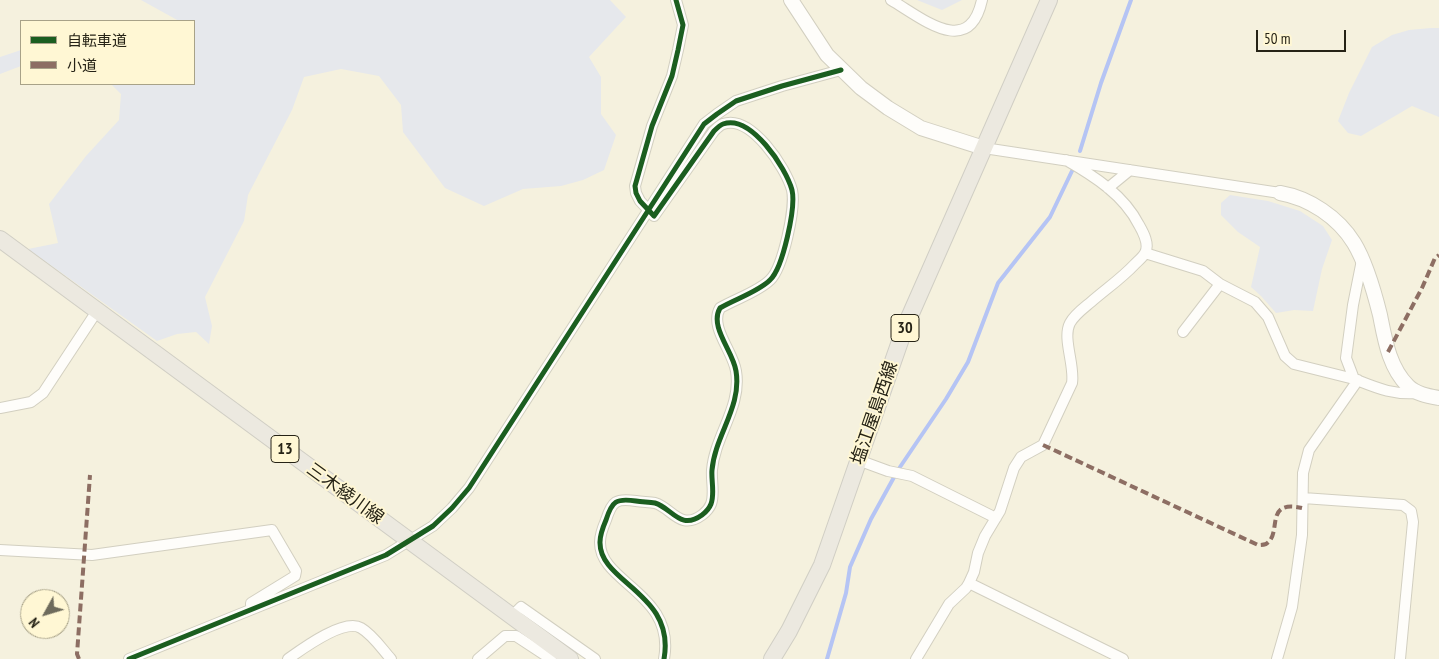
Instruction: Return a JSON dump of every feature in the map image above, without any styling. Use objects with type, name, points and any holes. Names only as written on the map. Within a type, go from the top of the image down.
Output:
[{"type":"main road","name":"塩江屋島西線","points":[[772,659],[789,631],[822,565],[905,327],[1049,0]]},
{"type":"main road","name":"三木綾川線","points":[[0,240],[512,616],[562,658]]},
{"type":"street","points":[[664,659],[665,641],[663,627],[655,611],[608,563],[600,544],[601,532],[610,506],[616,501],[625,500],[656,504],[680,519],[690,521],[708,510],[712,501],[712,470],[715,456],[734,404],[737,387],[732,357],[718,329],[716,313],[720,308],[771,280],[777,270],[787,239],[793,205],[793,192],[780,164],[753,131],[736,124],[723,124],[714,131],[654,216],[636,193],[636,186],[652,126],[672,76],[678,50],[683,25],[676,0]]},
{"type":"street","points":[[791,0],[827,56],[841,70],[888,108],[922,128],[984,148],[1280,193],[1309,202],[1339,224],[1354,243],[1362,260],[1378,309],[1388,352],[1394,367],[1408,386],[1417,393]]},
{"type":"street","points":[[891,0],[938,28],[960,32],[971,25],[980,13],[982,0]]},
{"type":"street","points":[[129,659],[386,555],[433,526],[469,488],[704,124],[745,98],[841,70]]},
{"type":"street","points":[[916,659],[948,604],[969,583],[974,572],[978,552],[1000,511],[1014,468],[1021,457],[1043,445],[1072,383],[1074,373],[1067,336],[1069,324],[1076,314],[1130,269],[1145,253],[1146,243],[1133,213],[1108,188],[1066,160]]},
{"type":"street","points":[[1108,188],[1130,170]]},
{"type":"street","points":[[1145,253],[1203,271],[1220,284],[1255,302],[1268,317],[1285,356],[1294,364],[1400,394],[1417,393],[1439,398]]},
{"type":"street","points":[[1356,380],[1346,358],[1353,305],[1362,260]]},
{"type":"street","points":[[1183,332],[1220,284]]},
{"type":"street","points":[[0,408],[31,402],[43,393],[97,311]]},
{"type":"street","points":[[1279,658],[1292,607],[1302,535],[1303,473],[1309,450],[1356,380]]},
{"type":"street","points":[[858,460],[888,471],[912,476],[996,518]]},
{"type":"street","points":[[1303,498],[1403,505],[1412,511],[1414,522],[1400,659]]},
{"type":"street","points":[[0,550],[92,555],[272,530],[296,571],[294,576],[251,603],[252,608]]},
{"type":"street","points":[[969,583],[1123,659]]},
{"type":"street","points":[[512,616],[521,607],[595,659]]},
{"type":"street","points":[[288,659],[328,633],[353,626],[360,627],[371,636],[391,659]]},
{"type":"street","points":[[478,659],[505,636],[516,636],[562,658]]},
{"type":"shaded area","points":[[141,0],[610,0],[626,17],[589,57],[601,77],[601,114],[616,135],[604,170],[583,180],[561,186],[523,189],[484,206],[445,188],[403,132],[401,105],[379,76],[341,69],[304,77],[292,110],[248,195],[244,221],[205,297],[212,326],[209,344],[196,332],[177,334],[157,341],[28,249],[58,243],[49,204],[86,156],[119,120],[121,94],[112,85],[195,85],[195,20],[177,20]]},
{"type":"shaded area","points":[[917,0],[962,0],[942,10]]},
{"type":"shaded area","points":[[1439,28],[1439,117],[1412,106],[1361,136],[1348,133],[1338,121],[1349,93],[1372,47],[1392,35],[1409,30]]},
{"type":"shaded area","points":[[20,50],[20,66],[0,74],[0,57]]},
{"type":"shaded area","points":[[1230,195],[1268,201],[1300,211],[1323,226],[1332,240],[1322,269],[1313,311],[1294,310],[1276,313],[1251,287],[1260,247],[1238,232],[1221,215],[1221,203]]},
{"type":"waterway","points":[[1080,151],[1101,83],[1131,0]]},
{"type":"waterway","points":[[827,659],[846,593],[850,567],[871,519],[898,470],[946,399],[968,362],[998,283],[1050,217],[1072,171]]},
{"type":"marked path","points":[[1388,352],[1422,288],[1435,258],[1439,255]]},
{"type":"marked path","points":[[1043,445],[1258,545],[1266,544],[1271,539],[1278,513],[1282,508],[1302,508]]},
{"type":"marked path","points":[[79,659],[77,654],[90,475]]},
{"type":"cycle path","points":[[664,659],[665,637],[659,619],[649,604],[611,568],[603,556],[600,542],[601,533],[610,509],[619,501],[629,500],[655,503],[682,520],[688,521],[702,515],[711,504],[714,457],[732,409],[737,384],[734,363],[719,331],[717,315],[720,308],[759,288],[770,280],[775,273],[784,251],[793,198],[792,190],[783,169],[766,145],[745,127],[734,123],[723,124],[714,131],[654,216],[640,201],[635,186],[652,126],[672,76],[683,25],[676,0]]},
{"type":"cycle path","points":[[129,659],[386,555],[433,526],[469,488],[704,124],[736,101],[841,70]]}]
